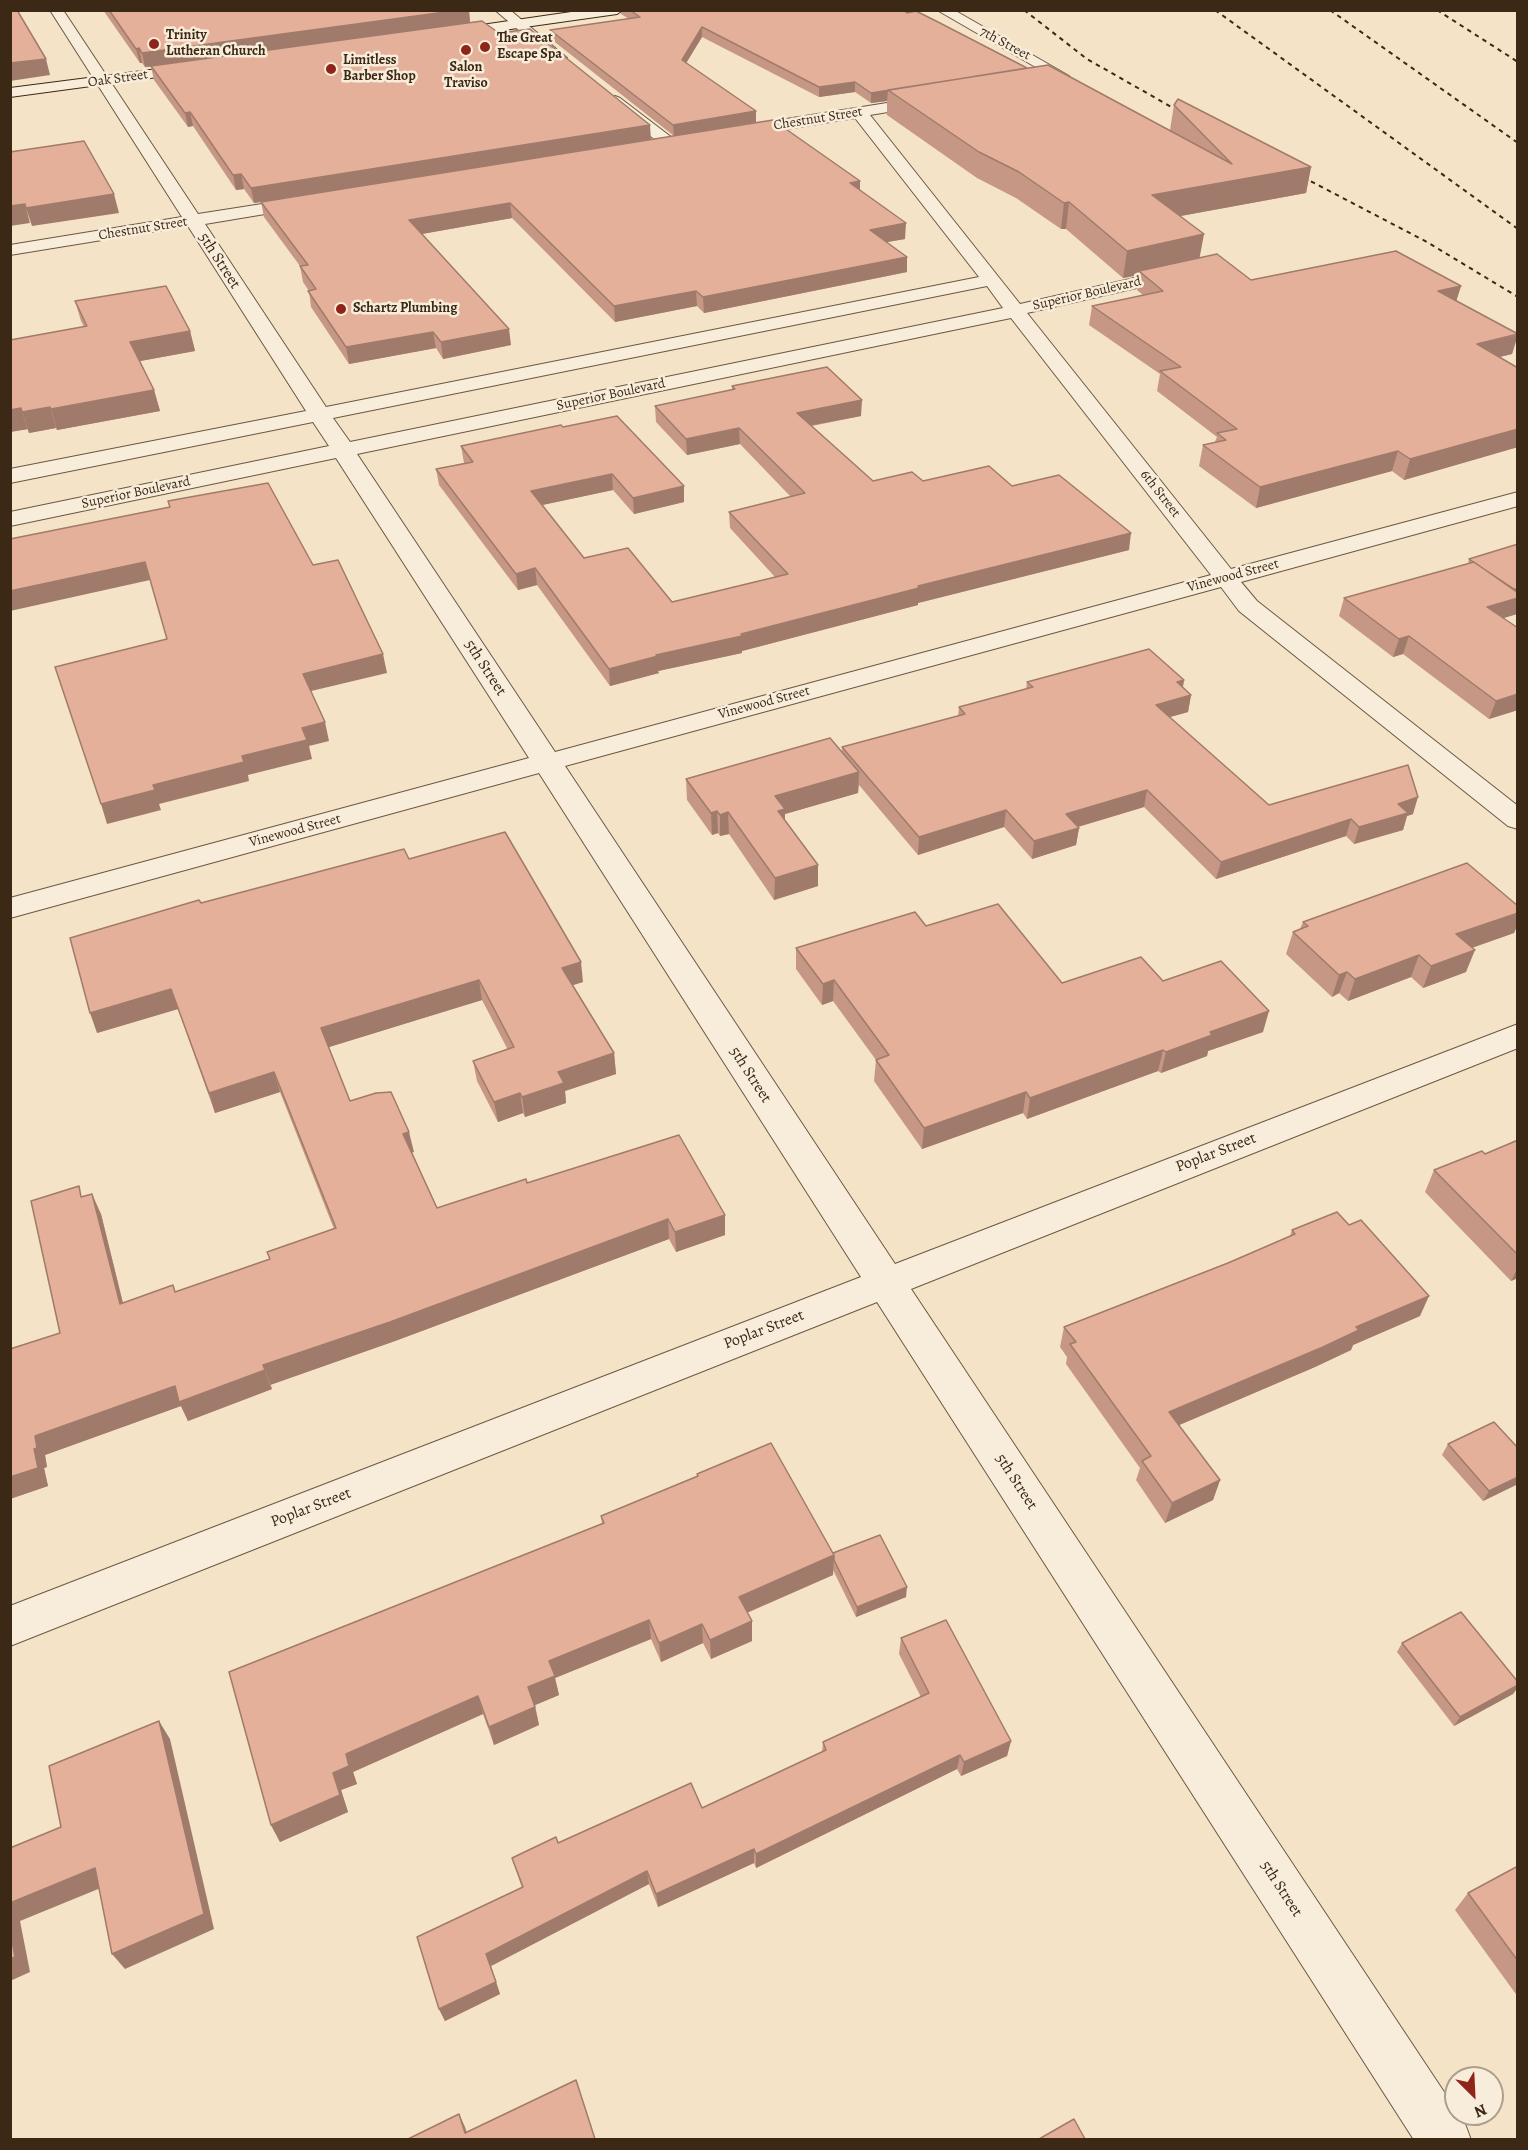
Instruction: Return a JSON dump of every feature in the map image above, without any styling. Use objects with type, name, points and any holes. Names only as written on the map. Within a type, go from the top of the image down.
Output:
[{"type":"street","name":"5th Street","points":[[56,10],[1445,2139]]},
{"type":"street","points":[[501,10],[570,65]]},
{"type":"street","points":[[435,35],[617,10]]},
{"type":"street","name":"7th Street","points":[[943,10],[1062,75],[1058,79],[1024,85]]},
{"type":"street","name":"Oak Street","points":[[10,93],[213,66]]},
{"type":"street","points":[[606,94],[674,142],[645,147]]},
{"type":"street","name":"Chestnut Street","points":[[725,134],[942,99]]},
{"type":"street","name":"6th Street","points":[[859,112],[1226,578],[1253,609],[1518,820]]},
{"type":"street","name":"Chestnut Street","points":[[10,250],[326,199]]},
{"type":"street","name":"Superior Boulevard","points":[[10,519],[1015,311],[1048,301],[1201,268]]},
{"type":"street","points":[[10,476],[990,280]]},
{"type":"street","name":"Vinewood Street","points":[[10,908],[1518,499]]},
{"type":"street","name":"Poplar Street","points":[[10,1626],[1518,1035]]},
{"type":"building","points":[[10,10],[17,10],[46,59],[10,63]]},
{"type":"building","points":[[109,10],[460,10],[142,53],[139,48],[136,49]]},
{"type":"building","points":[[630,10],[903,10],[907,13],[916,11],[1027,68],[871,93],[855,82],[819,87],[702,27],[682,60],[756,111],[673,125],[550,30],[640,17]]},
{"type":"building","points":[[482,21],[499,33],[530,29],[650,125],[251,188],[241,174],[233,175],[190,112],[185,113],[151,66]]},
{"type":"building","points":[[1048,65],[1232,164],[1174,105],[1178,99],[1311,167],[1152,195],[1204,234],[1127,251],[1069,202],[1064,203],[1019,172],[979,152],[888,90]]},
{"type":"building","points":[[773,120],[860,181],[850,183],[906,223],[870,230],[907,257],[703,297],[696,291],[614,306],[510,203],[409,220],[509,329],[441,342],[433,332],[346,347],[308,291],[316,289],[300,266],[308,265],[261,202]]},
{"type":"building","points":[[84,141],[114,194],[26,208],[25,204],[10,206],[10,152]]},
{"type":"building","points":[[1396,251],[1461,286],[1438,291],[1518,334],[1477,344],[1518,368],[1518,429],[1410,459],[1398,451],[1260,487],[1203,445],[1226,440],[1217,433],[1237,429],[1160,371],[1181,367],[1092,306],[1163,291],[1139,271],[1217,254],[1251,280]]},
{"type":"building","points":[[166,286],[190,331],[130,342],[154,390],[51,409],[50,407],[22,412],[21,408],[10,410],[10,340],[87,326],[75,301]]},
{"type":"building","points":[[827,367],[862,400],[797,413],[873,481],[912,472],[923,481],[989,466],[1012,486],[1059,475],[1131,533],[918,586],[919,588],[741,634],[742,636],[656,655],[658,656],[609,669],[535,568],[516,574],[436,469],[473,462],[461,446],[617,416],[684,486],[633,498],[612,474],[531,491],[584,558],[628,548],[672,602],[788,574],[729,512],[805,493],[739,428],[686,439],[655,406],[735,389],[732,386]]},
{"type":"building","points":[[268,483],[313,565],[338,560],[383,654],[303,674],[325,722],[302,728],[307,740],[242,756],[244,762],[153,785],[155,790],[101,804],[55,667],[167,639],[145,562],[10,591],[10,539],[170,507],[168,501]]},
{"type":"building","points":[[1518,544],[1518,589],[1514,589],[1469,559]]},
{"type":"building","points":[[1474,562],[1518,593],[1518,598],[1487,607],[1518,628],[1518,694],[1496,701],[1409,636],[1399,639],[1344,598]]},
{"type":"building","points":[[1149,649],[1184,680],[1177,682],[1191,695],[1156,705],[1269,805],[1408,765],[1418,797],[1398,804],[1408,813],[1359,827],[1351,819],[1221,862],[1147,790],[1066,814],[1079,828],[1034,841],[1006,810],[919,837],[842,747],[965,714],[959,707],[1033,687],[1027,682]]},
{"type":"building","points":[[830,738],[859,772],[775,796],[785,809],[778,811],[818,865],[775,878],[728,812],[720,815],[717,811],[711,813],[686,779]]},
{"type":"building","points":[[505,832],[581,962],[562,968],[614,1053],[558,1072],[564,1083],[522,1097],[520,1093],[494,1102],[473,1061],[514,1047],[479,980],[321,1028],[350,1101],[376,1093],[391,1092],[409,1132],[403,1134],[437,1208],[526,1179],[527,1183],[679,1135],[725,1215],[675,1232],[668,1219],[390,1322],[263,1365],[265,1370],[179,1402],[175,1386],[35,1436],[37,1448],[34,1449],[38,1468],[10,1477],[10,1349],[60,1333],[31,1201],[79,1186],[81,1197],[92,1194],[120,1304],[173,1285],[175,1292],[270,1259],[267,1252],[336,1228],[274,1072],[209,1093],[171,989],[90,1013],[70,938],[199,900],[201,903],[404,849],[409,859]]},
{"type":"building","points":[[1467,863],[1518,906],[1518,913],[1456,934],[1475,950],[1431,966],[1419,955],[1355,979],[1347,972],[1339,975],[1293,932],[1308,926],[1303,922]]},
{"type":"building","points":[[998,904],[1062,983],[1141,957],[1163,981],[1221,961],[1269,1011],[1210,1032],[1212,1035],[1166,1052],[1163,1050],[1030,1098],[1026,1092],[924,1128],[876,1060],[889,1055],[834,980],[823,984],[796,948],[915,912],[926,926]]},
{"type":"building","points":[[1518,1140],[1518,1255],[1434,1170],[1482,1151],[1485,1154]]},
{"type":"building","points":[[1337,1212],[1349,1225],[1361,1220],[1429,1296],[1356,1327],[1359,1330],[1323,1347],[1169,1412],[1220,1480],[1172,1503],[1142,1461],[1151,1456],[1070,1344],[1076,1342],[1064,1327],[1228,1263],[1295,1234],[1292,1230]]},
{"type":"building","points":[[1494,1422],[1518,1448],[1518,1477],[1489,1491],[1448,1444]]},
{"type":"building","points":[[771,1443],[834,1555],[739,1597],[752,1621],[710,1640],[702,1624],[659,1643],[649,1620],[549,1661],[555,1676],[528,1687],[535,1707],[489,1727],[478,1696],[346,1754],[349,1766],[333,1773],[340,1795],[271,1825],[229,1672],[604,1523],[601,1516]]},
{"type":"building","points":[[880,1535],[907,1587],[857,1607],[834,1560],[833,1553]]},
{"type":"building","points":[[1461,1612],[1518,1682],[1518,1685],[1460,1717],[1402,1643]]},
{"type":"building","points":[[946,1620],[1011,1741],[964,1762],[960,1755],[756,1854],[754,1849],[656,1894],[647,1871],[486,1954],[496,1982],[439,2009],[417,1937],[523,1887],[512,1858],[556,1837],[558,1843],[691,1783],[702,1808],[826,1750],[823,1742],[929,1693],[901,1638]]},
{"type":"building","points":[[159,1721],[204,1914],[112,1954],[95,1868],[10,1903],[10,1848],[61,1827],[49,1766]]},
{"type":"building","points":[[1518,1866],[1518,1961],[1468,1893]]},
{"type":"building","points":[[10,1930],[15,1957],[10,1959]]},
{"type":"building","points":[[576,2080],[595,2139],[408,2139],[459,2114],[465,2133]]},
{"type":"building","points":[[1074,2119],[1085,2139],[1039,2139]]},
{"type":"railway","points":[[1024,10],[1087,59],[1189,117]]},
{"type":"railway","points":[[1215,10],[1518,229]]},
{"type":"railway","points":[[1330,10],[1518,143]]},
{"type":"railway","points":[[1437,10],[1518,62]]},
{"type":"railway","points":[[1295,173],[1427,242],[1518,297]]},
{"type":"place","name":"Trinity Lutheran Church","points":[[154,44]]},
{"type":"place","name":"The Great Escape Spa","points":[[485,47]]},
{"type":"place","name":"Salon Traviso","points":[[466,50]]},
{"type":"place","name":"Limitless Barber Shop","points":[[331,69]]},
{"type":"place","name":"Schartz Plumbing","points":[[341,309]]}]
